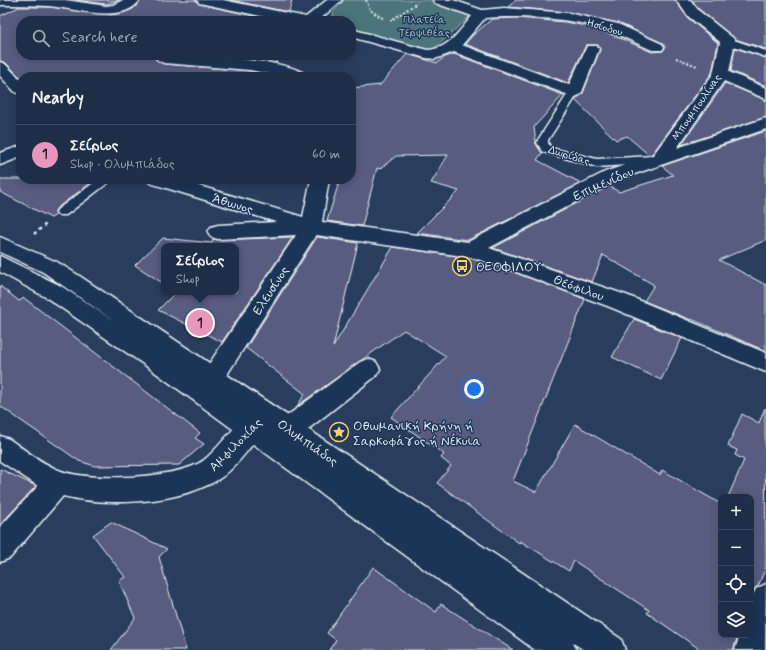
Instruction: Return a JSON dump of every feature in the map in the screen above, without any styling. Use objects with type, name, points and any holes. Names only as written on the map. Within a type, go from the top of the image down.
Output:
[{"type":"street","points":[[0,1],[50,2],[106,10],[116,9],[133,0]]},
{"type":"street","points":[[204,0],[280,16]]},
{"type":"street","points":[[356,34],[432,55],[443,54],[481,14],[464,3],[440,0]]},
{"type":"street","points":[[683,0],[694,14],[728,41]]},
{"type":"street","points":[[314,16],[328,1]]},
{"type":"street","name":"Ησίοδου","points":[[481,14],[504,12],[568,17],[612,27],[656,47]]},
{"type":"street","name":"Μπουμπουλίνας","points":[[660,160],[721,74],[728,41]]},
{"type":"street","points":[[452,46],[574,92]]},
{"type":"street","name":"Δωρίδας","points":[[574,92],[592,49]]},
{"type":"street","points":[[185,60],[248,66],[284,72]]},
{"type":"street","points":[[277,70],[282,60]]},
{"type":"street","points":[[0,67],[16,84]]},
{"type":"street","points":[[721,74],[766,94]]},
{"type":"street","name":"Επιμενίδου","points":[[470,250],[611,176],[766,122]]},
{"type":"street","points":[[0,159],[16,153]]},
{"type":"street","name":"Άθωνος","points":[[172,184],[311,226]]},
{"type":"street","name":"Ελευσίνος","points":[[206,384],[311,226],[319,184]]},
{"type":"street","name":"Θεόφιλου","points":[[218,232],[311,226],[470,250],[507,261],[618,301],[766,363]]},
{"type":"street","name":"Ολυμπιάδος","points":[[4,252],[54,292],[206,384],[258,420],[561,650]]},
{"type":"street","points":[[289,429],[368,369]]},
{"type":"street","name":"Ολυμπιάδος","points":[[258,420],[289,429],[610,650]]},
{"type":"street","name":"Αμφιλοχίας","points":[[0,447],[58,483],[104,490],[147,488],[194,479],[210,470],[258,420]]},
{"type":"street","points":[[0,548],[58,483]]},
{"type":"street","points":[[750,650],[766,599]]},
{"type":"lane","points":[[728,41],[766,54]]},
{"type":"lane","name":"Δωρίδας","points":[[574,92],[543,140],[542,143],[547,150],[597,163],[660,160]]},
{"type":"lane","points":[[62,212],[100,184]]},
{"type":"path","points":[[389,22],[415,4]]},
{"type":"path","points":[[656,47],[677,59],[721,74]]},
{"type":"path","points":[[4,252],[62,212]]},
{"type":"green space","name":"Πλατεία Τερψιθέας","points":[[344,0],[428,0],[470,16],[430,53],[356,30],[356,16],[333,16],[333,12]]},
{"type":"building","points":[[75,0],[120,0],[106,4]]},
{"type":"building","points":[[141,0],[196,0],[199,4],[254,16],[16,16],[16,60],[157,60],[164,64],[254,72],[16,73],[6,63],[0,61],[0,16],[19,7],[49,7],[111,15],[123,13],[133,9]]},
{"type":"building","points":[[230,0],[292,0],[289,12]]},
{"type":"building","points":[[516,0],[675,0],[688,18],[718,43],[712,73],[652,154],[649,155],[627,136],[616,140],[575,100],[583,93],[600,50],[598,45],[586,45],[568,83],[465,44],[492,19],[515,18],[565,22],[596,28],[652,52],[663,51],[665,48],[663,43],[618,23],[568,12],[508,7]]},
{"type":"building","points":[[692,0],[766,0],[766,49],[735,39],[700,10]]},
{"type":"building","points":[[735,48],[766,58],[766,86],[731,71]]},
{"type":"building","points":[[407,54],[437,63],[445,57],[454,54],[563,95],[534,127],[536,144],[542,153],[537,160],[581,183],[468,240],[417,233],[459,191],[431,183],[448,155],[396,156],[380,169],[377,168],[362,226],[327,221],[338,184],[356,184],[356,87],[380,85]]},
{"type":"building","points":[[249,60],[277,60],[276,63]]},
{"type":"building","points":[[725,83],[766,100],[766,117],[681,145]]},
{"type":"building","points":[[766,131],[766,240],[719,260],[766,285],[766,351],[644,301],[654,285],[603,255],[592,282],[493,248],[609,186],[619,192],[673,175],[662,166]]},
{"type":"building","points":[[0,179],[16,179],[16,184],[89,184],[57,208],[55,211],[56,215],[51,218],[0,192]]},
{"type":"building","points":[[293,237],[222,342],[158,310],[173,295],[239,295],[239,243],[212,243],[213,239]]},
{"type":"building","points":[[317,237],[358,243],[333,347],[393,247],[470,258],[500,267],[585,299],[513,481],[536,492],[575,424],[660,475],[662,470],[718,502],[718,638],[737,638],[733,650],[701,650],[647,613],[649,610],[574,561],[569,571],[520,541],[519,543],[437,483],[451,466],[441,458],[444,454],[391,417],[446,356],[404,330],[297,406],[305,394],[246,348]]},
{"type":"building","points":[[163,238],[212,243],[161,243],[161,282],[135,265]]},
{"type":"building","points":[[0,286],[19,301],[24,298],[200,433],[195,438],[204,444],[179,465],[95,466],[79,461],[0,406]]},
{"type":"building","points":[[634,319],[682,338],[661,380],[612,357]]},
{"type":"building","points":[[765,408],[766,567],[758,586],[754,590],[754,494],[729,494],[744,460],[735,455],[737,450],[728,446],[742,414],[759,423]]},
{"type":"building","points":[[0,469],[36,486],[0,525]]},
{"type":"building","points":[[111,522],[167,549],[159,557],[186,650],[111,650],[135,618],[119,581],[125,577],[93,535]]},
{"type":"building","points":[[373,567],[436,612],[441,604],[513,650],[329,650],[336,640],[327,633]]},
{"type":"place","name":"ΘΕΟΦΙΛΟΥ","points":[[462,266]]},
{"type":"place","name":"Σείριος","points":[[200,323]]},
{"type":"place","name":"Οθωμανική Κρήνη ή Σαρκοφάγος ή Νέκυια","points":[[339,432]]}]
